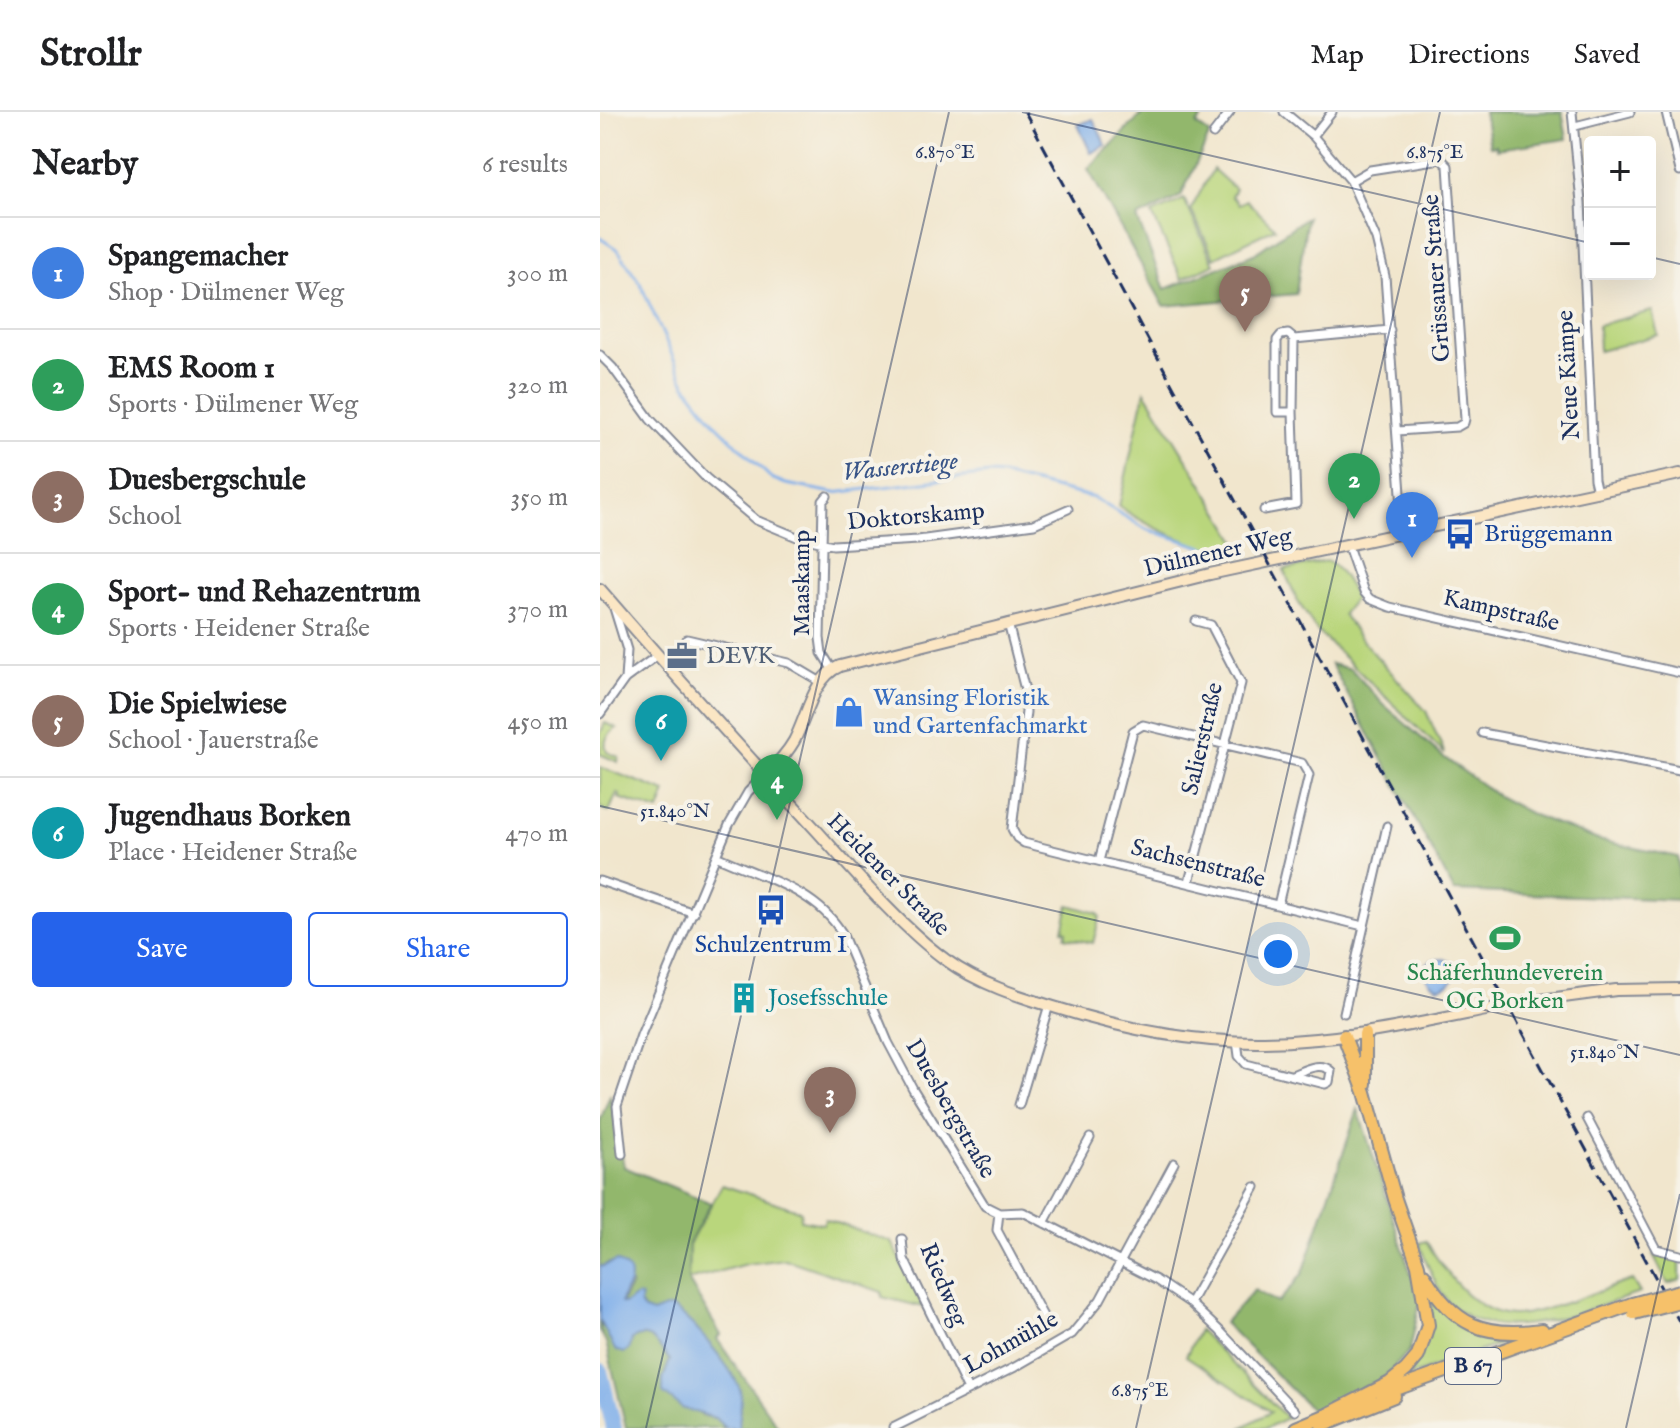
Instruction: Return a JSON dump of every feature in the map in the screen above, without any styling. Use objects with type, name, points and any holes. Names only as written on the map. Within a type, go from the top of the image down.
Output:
[{"type":"highway","points":[[1365,1034],[1365,1092]]},
{"type":"highway","points":[[1327,1415],[1390,1383],[1418,1356],[1428,1325],[1418,1265],[1383,1159],[1365,1092],[1344,1036]]},
{"type":"highway","points":[[1418,1265],[1449,1309],[1478,1327],[1514,1333],[1569,1326]]},
{"type":"highway","name":"B 67","points":[[1316,1428],[1451,1373],[1680,1291]]},
{"type":"highway","name":"B 67","points":[[1296,1428],[1569,1326],[1633,1308],[1680,1301]]},
{"type":"main road","name":"Dülmener Weg","points":[[832,669],[1210,574],[1680,474]]},
{"type":"main road","name":"Heidener Straße","points":[[600,589],[844,861],[921,939],[946,960],[990,985],[1094,1019],[1156,1033],[1237,1041],[1288,1041],[1365,1034],[1526,1002],[1604,991],[1680,989]]},
{"type":"main road","points":[[765,775],[781,761],[793,743],[821,682],[832,669]]},
{"type":"street","points":[[1213,134],[1230,112]]},
{"type":"street","points":[[1284,112],[1313,136],[1351,181],[1368,219],[1382,264],[1390,330],[1404,534]]},
{"type":"street","points":[[1313,136],[1332,112]]},
{"type":"street","name":"Neue Kämpe","points":[[1572,112],[1581,202],[1597,492]]},
{"type":"street","points":[[1575,126],[1630,112]]},
{"type":"street","points":[[1666,112],[1680,171]]},
{"type":"street","name":"Grüssauer Straße","points":[[1351,181],[1370,170],[1441,159],[1445,161],[1449,174],[1465,419],[1457,427],[1397,431]]},
{"type":"street","points":[[1293,412],[1277,412],[1277,340],[1281,335],[1288,334],[1294,339],[1390,330]]},
{"type":"street","points":[[1264,510],[1296,504],[1294,339]]},
{"type":"street","name":"Doktorskamp","points":[[600,355],[650,419],[706,478],[756,520],[785,533],[822,543],[873,544],[1034,524],[1068,509]]},
{"type":"street","name":"Maaskamp","points":[[827,496],[823,501],[820,638],[822,653],[832,669]]},
{"type":"street","name":"Kampstraße","points":[[1348,546],[1364,592],[1370,599],[1390,607],[1680,673]]},
{"type":"street","points":[[613,604],[627,650],[625,679]]},
{"type":"street","name":"Salierstraße","points":[[1189,882],[1241,683],[1211,625],[1196,621]]},
{"type":"street","name":"Sachsenstraße","points":[[1008,623],[1025,690],[1022,757],[1012,829],[1017,838],[1024,843],[1363,926]]},
{"type":"street","points":[[687,639],[789,663],[821,682]]},
{"type":"street","points":[[600,714],[625,679],[658,655]]},
{"type":"street","points":[[1099,861],[1133,731],[1143,725],[1302,763],[1309,775],[1278,905]]},
{"type":"street","points":[[1482,733],[1680,770]]},
{"type":"street","points":[[622,1154],[617,1106],[641,1035],[738,808],[765,775]]},
{"type":"street","points":[[1344,1013],[1387,826]]},
{"type":"street","name":"Duesbergstraße","points":[[716,856],[793,889],[818,904],[835,921],[888,1042],[913,1089],[982,1203],[999,1213]]},
{"type":"street","points":[[600,881],[694,913]]},
{"type":"street","points":[[1019,1105],[1049,1005]]},
{"type":"street","points":[[1237,1041],[1239,1056],[1246,1064],[1325,1084],[1329,1082],[1331,1071],[1318,1066],[1292,1075]]},
{"type":"street","points":[[1587,1118],[1656,1249],[1680,1255]]},
{"type":"street","points":[[1044,1223],[1090,1138]]},
{"type":"street","name":"Lohmühle","points":[[893,1428],[1040,1354],[1072,1334],[1100,1300],[1174,1163]]},
{"type":"street","points":[[1190,1303],[1255,1187]]},
{"type":"street","points":[[1044,1318],[997,1230],[999,1213],[1019,1210],[1156,1280],[1190,1303],[1220,1331],[1295,1411]]},
{"type":"street","name":"Riedweg","points":[[902,1239],[904,1259],[968,1390]]},
{"type":"green space","points":[[1144,112],[1206,112],[1197,125],[1210,134],[1181,196],[1137,218],[1165,289],[1254,254],[1307,217],[1296,294],[1164,306],[1088,169]]},
{"type":"green space","points":[[1484,112],[1562,112],[1567,139],[1497,149],[1496,145],[1490,146]]},
{"type":"green space","points":[[1213,169],[1235,189],[1231,196],[1239,204],[1246,200],[1275,228],[1214,258],[1191,209]]},
{"type":"green space","points":[[1184,199],[1214,264],[1182,279],[1152,214]]},
{"type":"green space","points":[[1652,311],[1658,335],[1599,351],[1598,325]]},
{"type":"green space","points":[[1145,391],[1246,556],[1215,551],[1180,538],[1146,523],[1119,506]]},
{"type":"green space","points":[[1326,561],[1340,572],[1356,597],[1343,614],[1358,636],[1426,711],[1445,754],[1317,631],[1297,600],[1284,570]]},
{"type":"green space","points":[[1331,664],[1351,669],[1383,704],[1442,756],[1499,797],[1533,815],[1598,840],[1678,857],[1680,900],[1454,891]]},
{"type":"green space","points":[[605,723],[617,728],[605,744],[607,752],[619,757],[618,762],[600,754],[600,734]]},
{"type":"green space","points":[[600,767],[666,792],[659,811],[619,798],[617,793],[609,812],[600,808]]},
{"type":"green space","points":[[1069,905],[1100,916],[1093,943],[1065,937],[1067,931],[1063,930]]},
{"type":"green space","points":[[610,1095],[624,1167],[711,1203],[689,1244],[688,1280],[721,1335],[717,1339],[779,1428],[739,1428],[741,1405],[652,1313],[640,1305],[621,1303],[631,1285],[609,1263],[600,1267],[600,1121]]},
{"type":"green space","points":[[1358,1109],[1420,1302],[1410,1350],[1382,1380],[1312,1410],[1224,1323],[1254,1290],[1278,1303],[1303,1273]]},
{"type":"green space","points":[[722,1185],[801,1211],[800,1220],[823,1224],[825,1219],[892,1242],[923,1307],[882,1297],[882,1292],[785,1259],[746,1264],[688,1280],[689,1244]]},
{"type":"green space","points":[[1426,1241],[1451,1277],[1472,1299],[1498,1312],[1512,1315],[1538,1311],[1632,1280],[1640,1293],[1536,1323],[1509,1325],[1483,1322],[1461,1312],[1442,1294],[1419,1243]]},
{"type":"green space","points":[[1653,1255],[1680,1261],[1680,1280],[1668,1284]]},
{"type":"green space","points":[[1432,1299],[1455,1320],[1508,1338],[1508,1341],[1410,1376],[1432,1317]]},
{"type":"green space","points":[[600,1320],[601,1326],[631,1339],[645,1336],[654,1340],[670,1360],[663,1379],[702,1416],[715,1418],[725,1428],[626,1428],[606,1342],[600,1331]]},
{"type":"green space","points":[[1199,1330],[1287,1418],[1266,1428],[1241,1428],[1271,1412],[1186,1356]]},
{"type":"water","points":[[1093,119],[1106,145],[1091,153],[1078,125]]},
{"type":"water","points":[[1444,959],[1455,964],[1455,973],[1450,983],[1438,987],[1427,978],[1426,964]]},
{"type":"water","points":[[617,1261],[629,1270],[630,1276],[621,1303],[637,1296],[641,1297],[640,1305],[644,1310],[652,1313],[670,1308],[687,1320],[720,1357],[740,1390],[739,1428],[725,1428],[715,1418],[682,1408],[663,1393],[663,1379],[670,1360],[649,1337],[632,1339],[630,1348],[624,1353],[615,1350],[600,1320],[600,1267]]},
{"type":"waterway","name":"Wasserstiege","points":[[600,238],[618,250],[640,283],[685,384],[715,423],[771,478],[834,493],[1002,475],[1094,498],[1146,529],[1222,553]]},
{"type":"waterway","points":[[600,1371],[614,1428]]},
{"type":"railway","points":[[1025,112],[1680,1323]]},
{"type":"place","name":"Die Spielwiese","points":[[1245,332]]},
{"type":"place","name":"EMS Room 1","points":[[1354,519]]},
{"type":"place","name":"Brüggemann","points":[[1460,534]]},
{"type":"place","name":"Spangemacher","points":[[1412,558]]},
{"type":"place","name":"DEVK","points":[[682,656]]},
{"type":"place","name":"Wansing Floristik und Gartenfachmarkt","points":[[849,712]]},
{"type":"place","name":"Jugendhaus Borken","points":[[661,761]]},
{"type":"place","name":"Sport- und Rehazentrum","points":[[777,820]]},
{"type":"place","name":"Schulzentrum I","points":[[771,910]]},
{"type":"place","name":"Schäferhundeverein OG Borken","points":[[1505,938]]},
{"type":"place","name":"Josefsschule","points":[[744,998]]},
{"type":"place","name":"Duesbergschule","points":[[830,1133]]}]
